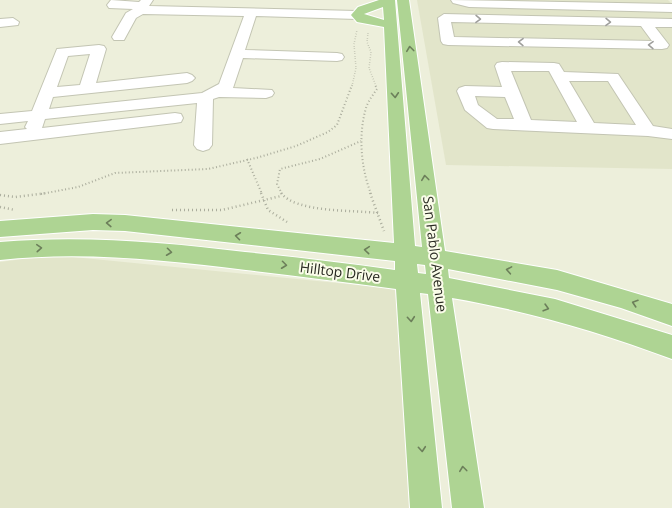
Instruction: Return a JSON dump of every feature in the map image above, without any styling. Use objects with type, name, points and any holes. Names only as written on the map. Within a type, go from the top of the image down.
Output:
[{"type":"main road","points":[[388,0],[376,7],[362,10],[357,15],[366,20],[391,25]]},
{"type":"main road","name":"San Pablo Avenue","points":[[388,0],[426,508]]},
{"type":"main road","name":"San Pablo Avenue","points":[[403,0],[468,508]]},
{"type":"main road","name":"Hilltop Drive","points":[[0,229],[93,222],[406,253],[557,280],[672,315]]},
{"type":"main road","name":"Hilltop Drive","points":[[0,251],[60,246],[107,246],[154,250],[408,281],[538,305],[616,327],[672,347]]},
{"type":"street","points":[[117,0],[113,5],[143,5],[272,14],[357,15]]},
{"type":"street","points":[[272,14],[276,0]]},
{"type":"street","points":[[457,0],[469,3],[672,8]]},
{"type":"street","points":[[635,0],[654,8]]},
{"type":"street","points":[[118,37],[131,16],[143,5]]},
{"type":"street","points":[[211,94],[226,86],[255,13]]},
{"type":"street","points":[[649,28],[662,45],[448,41],[444,18],[649,28],[672,23]]},
{"type":"street","points":[[0,23],[13,22]]},
{"type":"street","points":[[31,135],[62,52],[99,49],[87,88]]},
{"type":"street","points":[[238,54],[337,56]]},
{"type":"street","points":[[524,125],[502,66],[554,67],[589,129]]},
{"type":"street","points":[[559,76],[613,77],[648,131]]},
{"type":"street","points":[[47,93],[187,78]]},
{"type":"street","points":[[512,92],[465,91],[472,107],[493,124],[648,131],[672,134]]},
{"type":"street","points":[[0,119],[142,104],[211,94],[266,93]]},
{"type":"street","points":[[203,145],[211,94]]},
{"type":"street","points":[[139,122],[142,104]]},
{"type":"street","points":[[0,138],[175,118]]},
{"type":"path","points":[[368,30],[367,42],[371,52],[369,68],[377,89],[366,108],[361,141],[365,179],[379,213],[384,232]]},
{"type":"path","points":[[361,141],[337,153],[302,165],[288,166],[280,169],[277,185],[281,196],[298,204],[310,207],[367,210],[379,213]]},
{"type":"path","points":[[247,159],[268,210],[285,222],[291,223]]},
{"type":"shaded area","points":[[417,0],[668,0],[672,4],[672,169],[446,165]]},
{"type":"shaded area","points":[[53,255],[398,289],[417,508],[0,508],[0,262]]}]
